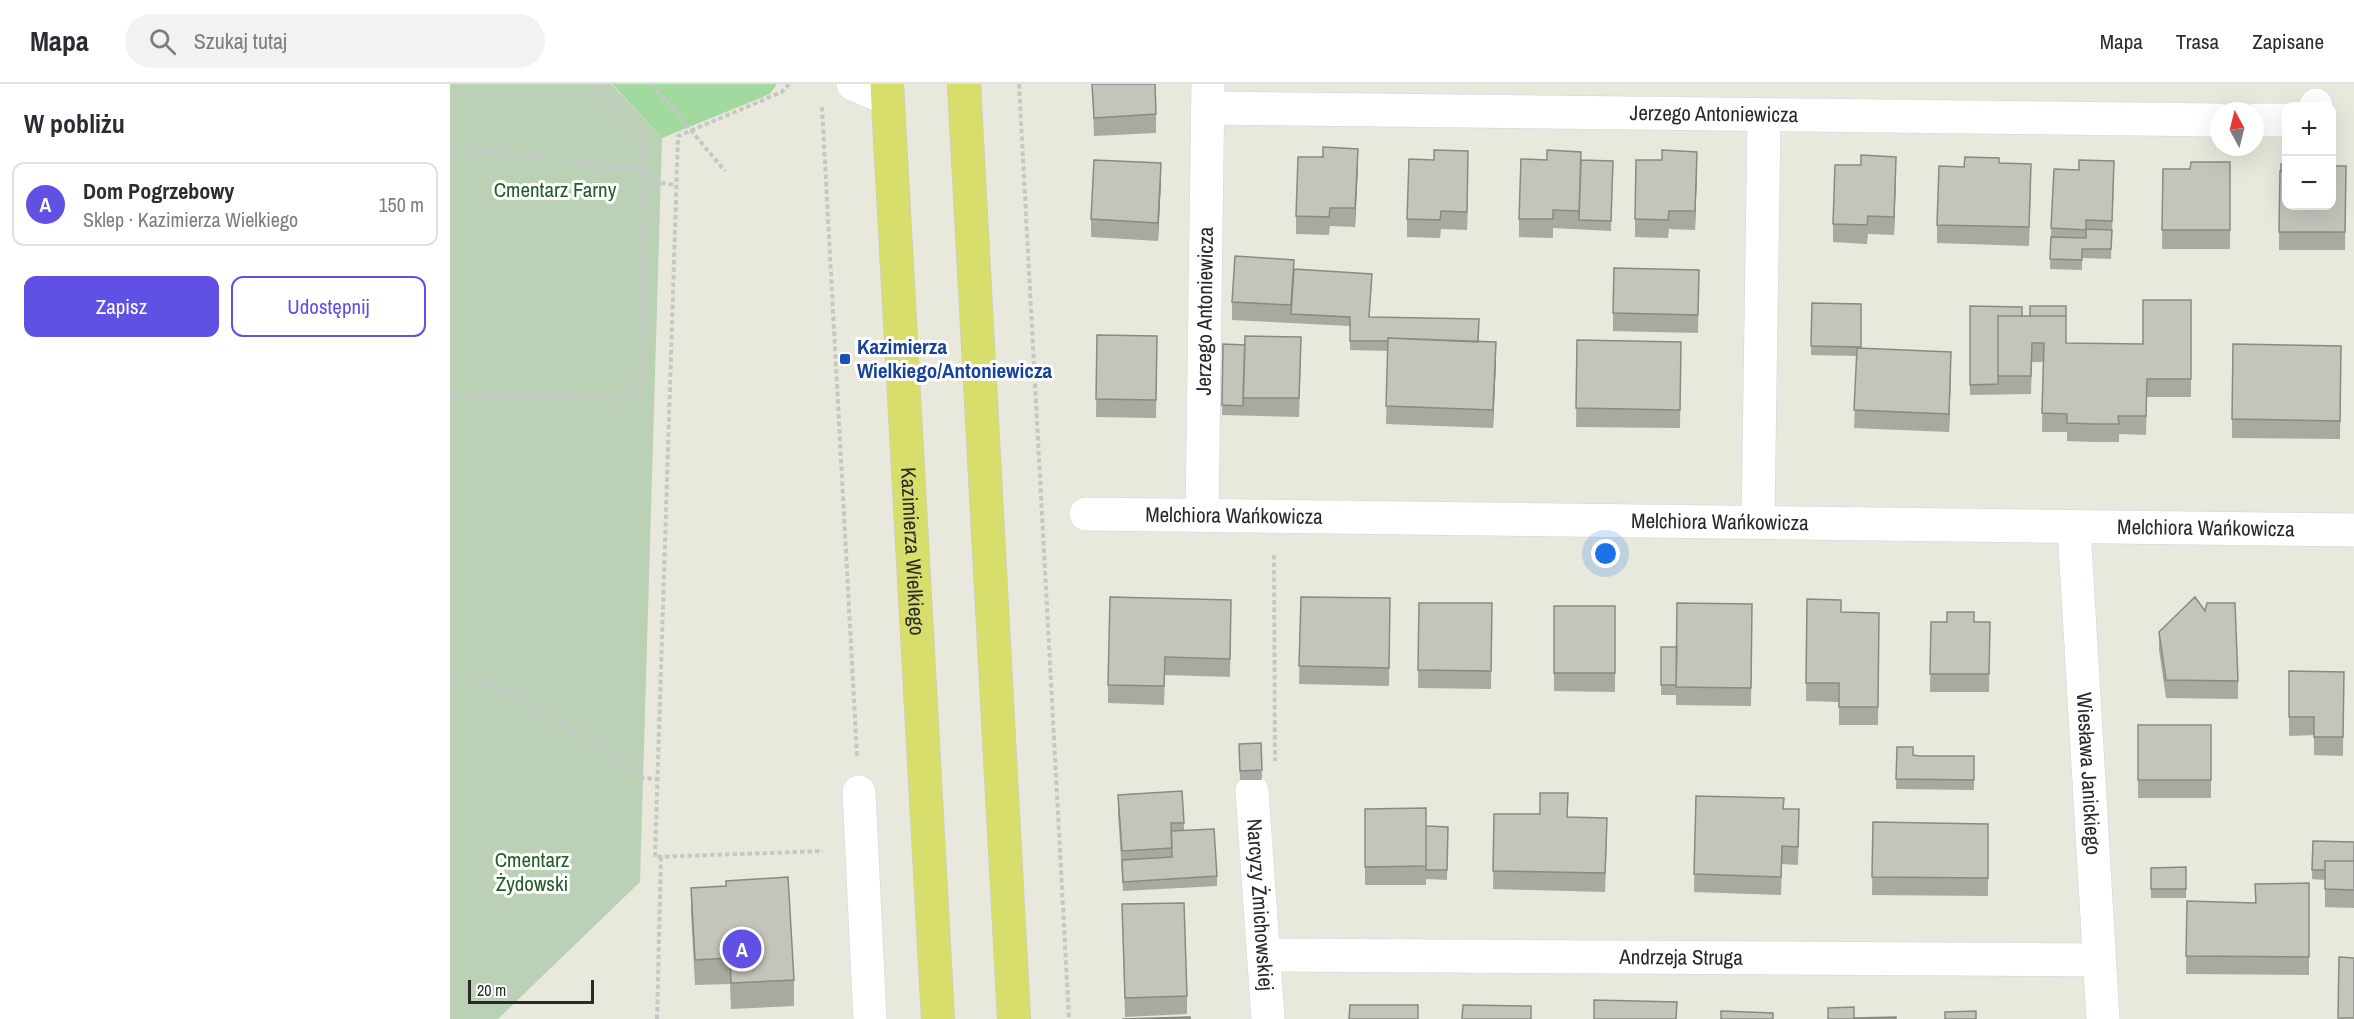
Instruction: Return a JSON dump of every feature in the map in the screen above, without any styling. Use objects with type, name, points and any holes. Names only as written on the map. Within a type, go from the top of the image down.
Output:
[{"type":"main road","points":[[964,84],[1014,1019]]},
{"type":"main road","name":"Kazimierza Wielkiego","points":[[887,92],[938,1019]]},
{"type":"street","points":[[853,84],[887,92]]},
{"type":"street","name":"Jerzego Antoniewicza","points":[[1202,515],[1208,96],[1764,116],[2210,120]]},
{"type":"street","points":[[1758,522],[1764,116]]},
{"type":"street","points":[[2264,120],[2282,120]]},
{"type":"street","name":"Melchiora Wańkowicza","points":[[1086,514],[2354,530]]},
{"type":"street","name":"Wiesława Janickiego","points":[[2074,528],[2103,1019]]},
{"type":"street","name":"Narcyzy Żmichowskiej","points":[[1252,791],[1268,1019]]},
{"type":"street","points":[[858,792],[870,1019]]},
{"type":"street","name":"Andrzeja Struga","points":[[1264,955],[2099,960]]},
{"type":"path","points":[[450,396],[640,399],[644,170],[640,137],[592,84]]},
{"type":"path","points":[[652,84],[725,171]]},
{"type":"path","points":[[789,84],[782,92],[678,136],[655,857],[861,849]]},
{"type":"path","points":[[1019,84],[1070,1019]]},
{"type":"path","points":[[822,105],[858,792]]},
{"type":"path","points":[[450,148],[644,170],[660,183],[676,185]]},
{"type":"path","points":[[1274,550],[1275,766]]},
{"type":"path","points":[[450,677],[493,684],[590,740],[644,778],[657,779]]},
{"type":"path","points":[[657,1019],[661,857]]},
{"type":"green space","name":"Cmentarz Farny","points":[[450,84],[611,84],[662,138],[640,882],[498,1019],[450,1019]]},
{"type":"green space","points":[[612,84],[777,84],[770,94],[662,138]]},
{"type":"building","points":[[1092,84],[1155,84],[1156,114],[1094,118]]},
{"type":"building","points":[[1323,147],[1358,149],[1355,208],[1330,208],[1329,217],[1296,216],[1298,157],[1323,157]]},
{"type":"building","points":[[1434,150],[1468,151],[1467,212],[1441,211],[1440,220],[1407,219],[1409,159],[1434,160]]},
{"type":"building","points":[[1547,150],[1581,152],[1579,211],[1553,210],[1553,219],[1519,219],[1521,159],[1547,160]]},
{"type":"building","points":[[1662,150],[1697,152],[1695,211],[1669,211],[1668,220],[1635,219],[1636,160],[1662,160]]},
{"type":"building","points":[[1861,155],[1896,157],[1894,217],[1868,216],[1867,225],[1833,224],[1835,165],[1861,165]]},
{"type":"building","points":[[1965,157],[1999,158],[1999,163],[2031,164],[2029,227],[1937,225],[1939,166],[1964,167]]},
{"type":"building","points":[[1094,160],[1161,163],[1158,223],[1091,219]]},
{"type":"building","points":[[1581,160],[1613,161],[1611,221],[1579,220]]},
{"type":"building","points":[[2079,160],[2114,161],[2112,221],[2086,220],[2086,230],[2051,228],[2054,169],[2079,170]]},
{"type":"building","points":[[2191,162],[2230,162],[2230,230],[2162,230],[2163,169],[2190,169]]},
{"type":"building","points":[[2336,166],[2346,166],[2345,232],[2279,232],[2280,171],[2282,171],[2282,210],[2336,210]]},
{"type":"building","points":[[2086,229],[2112,230],[2111,249],[2082,249],[2082,260],[2050,259],[2051,237],[2086,238]]},
{"type":"building","points":[[1235,256],[1294,260],[1291,305],[1232,302]]},
{"type":"building","points":[[1614,268],[1699,270],[1698,315],[1613,313]]},
{"type":"building","points":[[1294,269],[1372,274],[1369,317],[1479,319],[1478,342],[1388,338],[1388,341],[1350,341],[1350,317],[1291,314]]},
{"type":"building","points":[[2143,300],[2191,300],[2191,379],[2147,379],[2146,416],[2118,416],[2119,424],[2095,424],[2067,423],[2067,414],[2042,413],[2044,343],[2032,343],[2031,376],[1998,376],[1998,316],[2066,316],[2066,343],[2143,344]]},
{"type":"building","points":[[1812,303],[1861,304],[1861,347],[1811,346]]},
{"type":"building","points":[[1970,306],[2022,307],[2022,316],[1998,316],[1998,384],[1970,385]]},
{"type":"building","points":[[2030,306],[2066,306],[2066,316],[2030,316]]},
{"type":"building","points":[[1097,335],[1157,336],[1156,400],[1096,399]]},
{"type":"building","points":[[1245,336],[1301,337],[1299,398],[1243,398]]},
{"type":"building","points":[[1388,338],[1496,342],[1493,410],[1386,406]]},
{"type":"building","points":[[1577,340],[1681,342],[1680,410],[1576,408]]},
{"type":"building","points":[[1223,344],[1245,345],[1243,406],[1222,405]]},
{"type":"building","points":[[2233,344],[2341,346],[2340,421],[2232,419]]},
{"type":"building","points":[[1857,348],[1951,352],[1949,414],[1854,410]]},
{"type":"building","points":[[1110,597],[1231,600],[1230,659],[1165,657],[1164,686],[1108,685]]},
{"type":"building","points":[[1301,597],[1390,598],[1389,668],[1299,666]]},
{"type":"building","points":[[2195,597],[2205,611],[2207,603],[2235,603],[2238,681],[2166,680],[2159,632]]},
{"type":"building","points":[[1807,599],[1841,600],[1841,612],[1879,613],[1878,707],[1839,707],[1839,683],[1806,683]]},
{"type":"building","points":[[1419,603],[1492,603],[1491,671],[1418,670]]},
{"type":"building","points":[[1677,603],[1752,604],[1751,688],[1676,687]]},
{"type":"building","points":[[1554,606],[1615,606],[1615,673],[1554,673]]},
{"type":"building","points":[[1947,612],[1974,612],[1974,622],[1990,622],[1989,674],[1930,674],[1931,622],[1947,622]]},
{"type":"building","points":[[1661,647],[1677,647],[1676,685],[1661,685]]},
{"type":"building","points":[[2289,671],[2344,672],[2343,737],[2314,737],[2314,717],[2289,717]]},
{"type":"building","points":[[2138,725],[2211,725],[2211,780],[2138,780]]},
{"type":"building","points":[[1261,743],[1262,770],[1240,771],[1239,744]]},
{"type":"building","points":[[1897,747],[1913,747],[1913,755],[1919,756],[1974,756],[1974,780],[1896,779]]},
{"type":"building","points":[[1182,791],[1184,823],[1171,823],[1172,848],[1122,851],[1118,795]]},
{"type":"building","points":[[1540,793],[1568,793],[1567,817],[1607,818],[1605,873],[1493,871],[1494,814],[1540,814]]},
{"type":"building","points":[[1696,796],[1784,798],[1783,809],[1799,809],[1798,847],[1782,846],[1781,877],[1694,874]]},
{"type":"building","points":[[1426,808],[1426,866],[1365,867],[1365,809]]},
{"type":"building","points":[[1873,822],[1988,824],[1988,878],[1872,877]]},
{"type":"building","points":[[1426,826],[1448,827],[1447,870],[1426,870]]},
{"type":"building","points":[[1214,829],[1217,876],[1123,882],[1122,860],[1172,857],[1171,831]]},
{"type":"building","points":[[2313,841],[2354,842],[2354,861],[2325,861],[2325,870],[2312,870]]},
{"type":"building","points":[[2325,861],[2354,861],[2354,890],[2325,889]]},
{"type":"building","points":[[2186,867],[2186,889],[2151,889],[2151,868]]},
{"type":"building","points":[[788,877],[794,980],[731,983],[730,958],[695,960],[691,888],[726,886],[726,881]]},
{"type":"building","points":[[2309,883],[2309,957],[2186,956],[2187,901],[2256,903],[2255,884]]},
{"type":"building","points":[[1184,903],[1187,996],[1125,998],[1122,904]]},
{"type":"building","points":[[2339,957],[2354,958],[2354,1018],[2338,1018]]},
{"type":"building","points":[[1594,1000],[1677,1002],[1676,1019],[1594,1019]]},
{"type":"building","points":[[1350,1005],[1418,1005],[1418,1019],[1349,1019]]},
{"type":"building","points":[[1463,1005],[1531,1006],[1531,1019],[1462,1019]]},
{"type":"building","points":[[1854,1007],[1854,1018],[1896,1017],[1896,1019],[1828,1019],[1828,1008]]},
{"type":"building","points":[[1721,1011],[1773,1013],[1773,1019],[1721,1019]]},
{"type":"building","points":[[1976,1011],[1976,1019],[1945,1019],[1945,1012]]},
{"type":"building","points":[[1190,1017],[1190,1019],[1122,1019]]},
{"type":"place","name":"Kazimierza Wielkiego/Antoniewicza","points":[[845,359]]},
{"type":"place","name":"Dom Pogrzebowy","points":[[742,949]]},
{"type":"park label","name":"Cmentarz Żydowski","points":[[532,872]]}]
